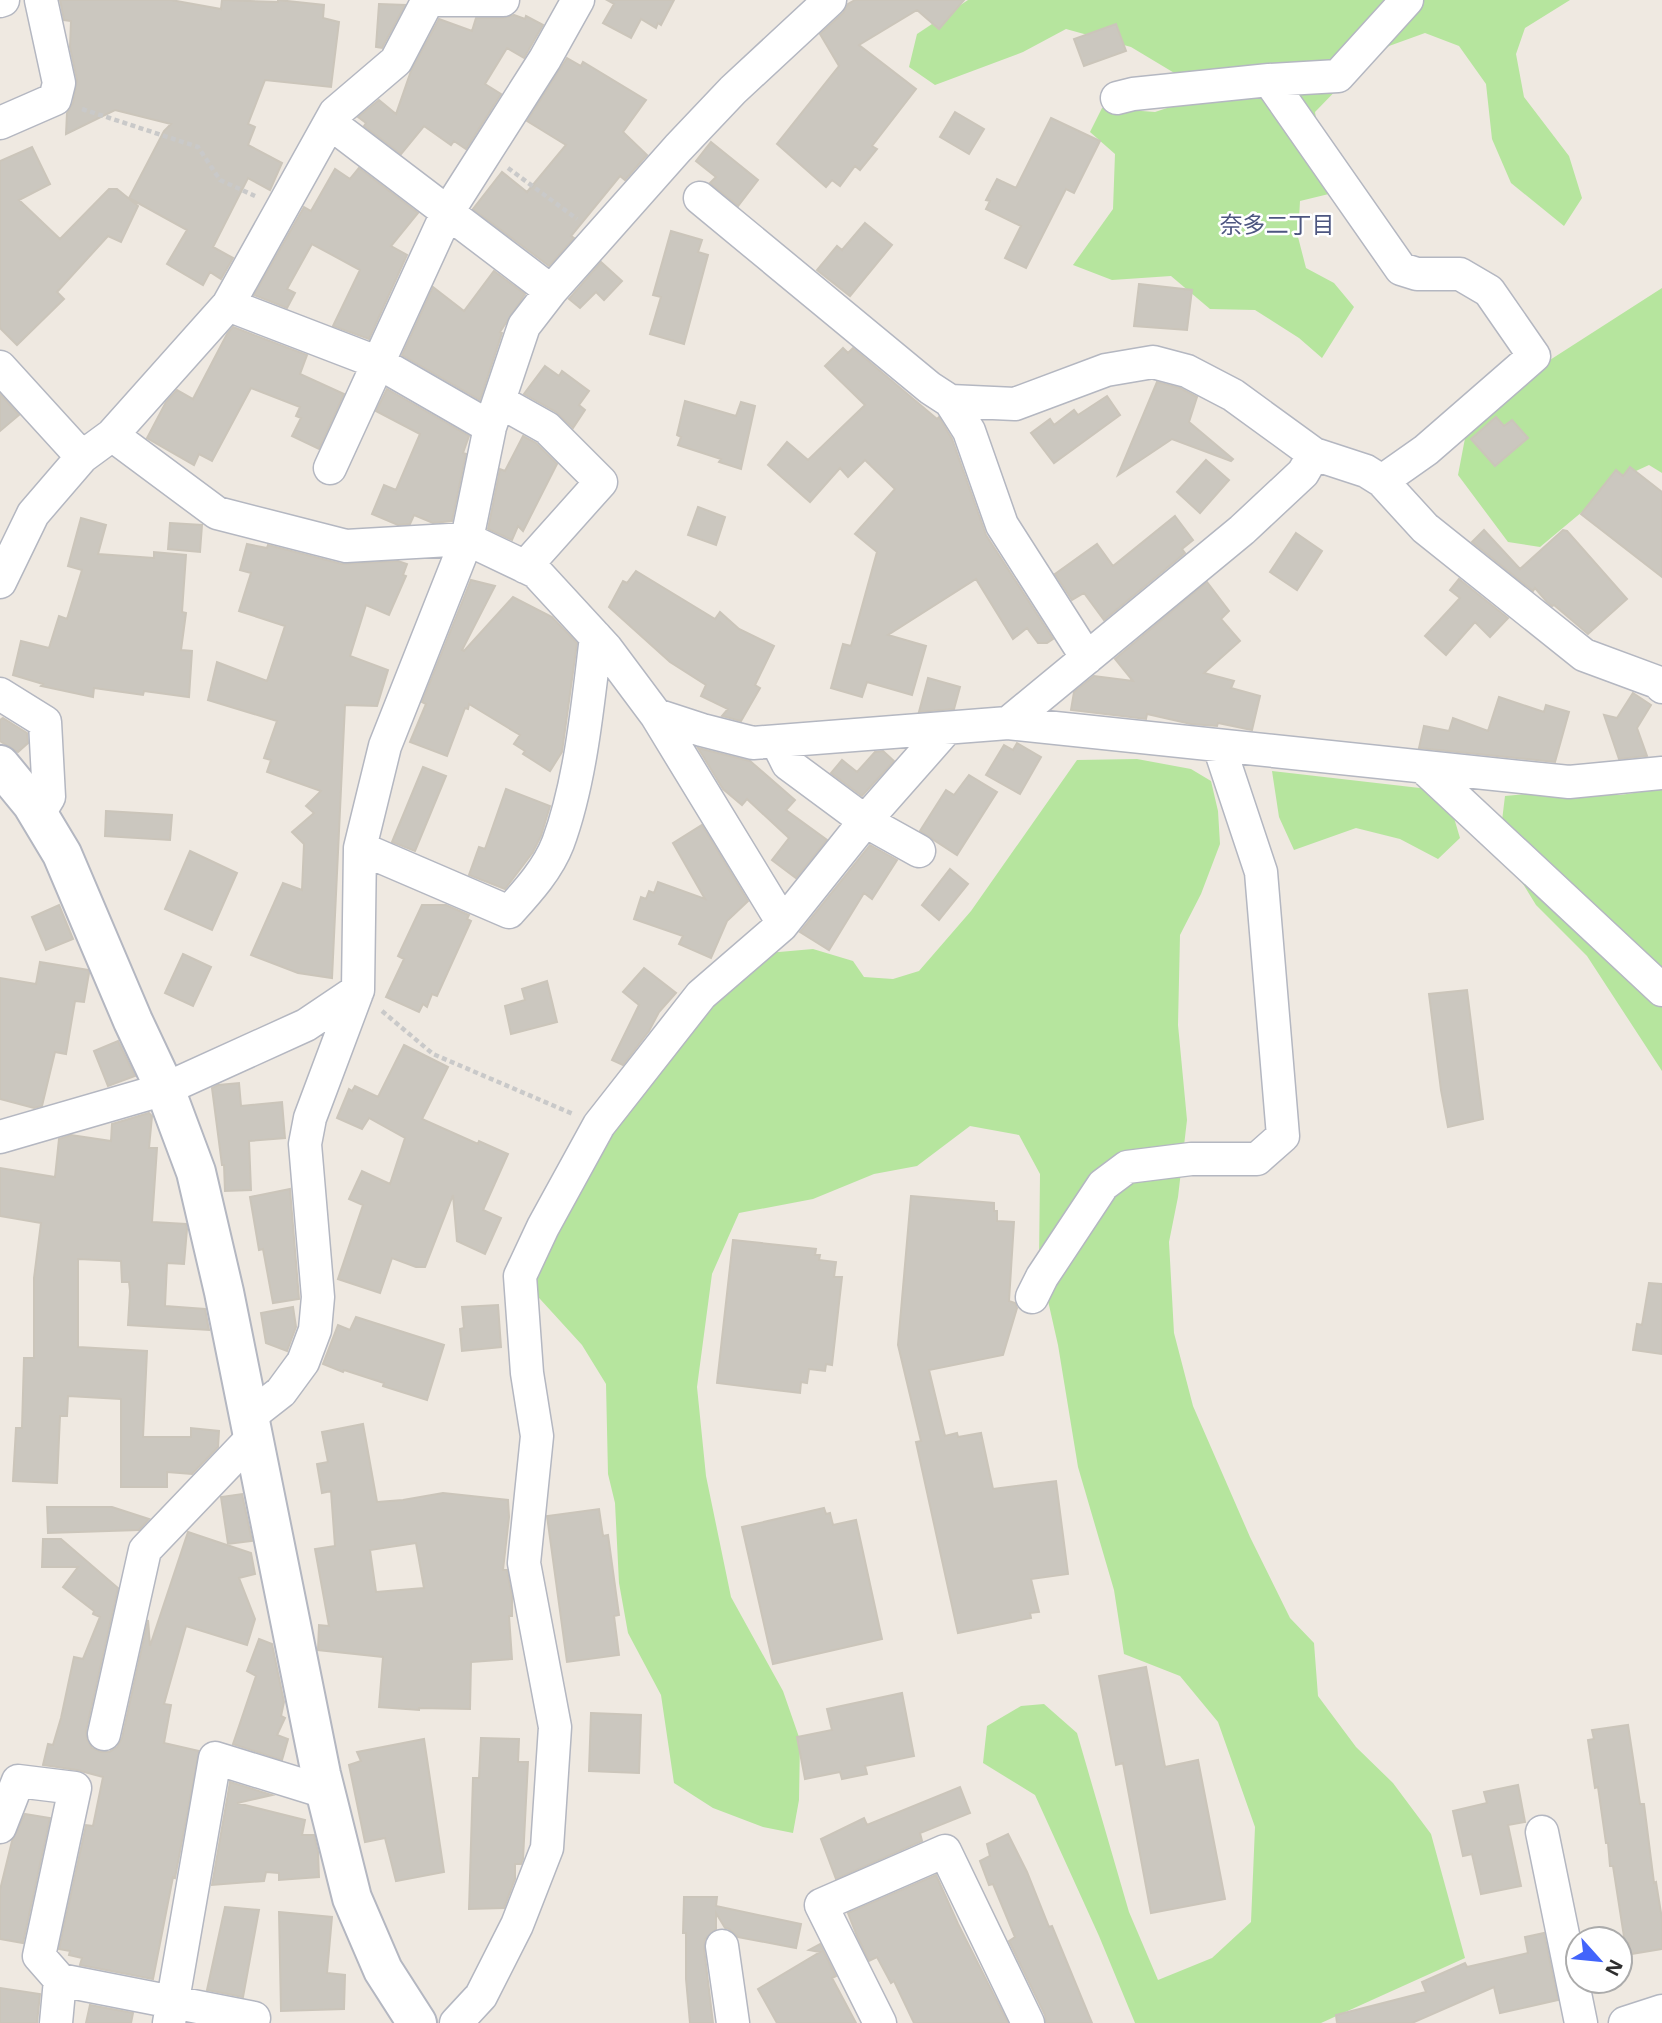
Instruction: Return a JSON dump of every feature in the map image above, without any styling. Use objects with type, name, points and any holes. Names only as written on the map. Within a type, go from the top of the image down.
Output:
[{"type":"street","points":[[0,123],[55,99],[59,83],[41,0]]},
{"type":"street","points":[[0,582],[33,514],[82,457],[112,435],[228,305],[335,113],[396,61],[428,0],[503,0]]},
{"type":"street","points":[[330,468],[447,214],[545,59],[577,0]]},
{"type":"street","points":[[104,1734],[145,1550],[281,1392],[303,1362],[315,1330],[318,1297],[305,1144],[310,1118],[358,990],[360,848],[385,746],[467,539],[494,414],[524,326],[551,291],[733,90],[830,0]]},
{"type":"street","points":[[1117,98],[1269,80],[1338,76],[1407,0]]},
{"type":"street","points":[[1269,80],[1401,269],[1417,274],[1460,274],[1489,291],[1534,356],[1426,450],[1382,481]]},
{"type":"street","points":[[330,123],[551,291]]},
{"type":"street","points":[[700,198],[930,388],[950,401],[968,431],[1002,525],[1087,658]]},
{"type":"street","points":[[228,305],[379,363],[494,414],[547,428],[601,482],[525,567]]},
{"type":"street","points":[[950,401],[1015,404],[1107,370],[1153,362],[1187,370],[1233,395],[1314,454],[1366,471],[1382,481],[1425,528],[1584,655],[1657,682],[1662,687]]},
{"type":"street","points":[[0,367],[82,457]]},
{"type":"street","points":[[112,435],[217,513],[346,546],[467,539],[536,572],[596,637],[656,715],[778,915],[781,926]]},
{"type":"street","points":[[1008,723],[1242,530],[1303,473],[1314,454]]},
{"type":"street","points":[[360,848],[509,912],[535,884],[558,844],[575,777],[596,637]]},
{"type":"street","points":[[0,694],[45,722],[49,797],[38,815]]},
{"type":"street","points":[[656,715],[753,743],[1008,723],[1569,782],[1662,773]]},
{"type":"street","points":[[456,2023],[481,1996],[517,1925],[547,1848],[555,1727],[524,1563],[537,1436],[527,1373],[520,1276],[543,1227],[599,1125],[701,995],[781,926],[865,821],[947,728]]},
{"type":"street","points":[[777,742],[788,764],[865,821],[919,851]]},
{"type":"street","points":[[1032,1297],[1042,1277],[1103,1185],[1126,1167],[1191,1159],[1257,1159],[1283,1136],[1261,872],[1219,746]]},
{"type":"street","points":[[0,765],[38,815],[62,853],[165,1089],[196,1172],[224,1292],[325,1792],[352,1898],[383,1970],[417,2023]]},
{"type":"street","points":[[1423,767],[1662,990]]},
{"type":"street","points":[[0,1137],[165,1089],[306,1025],[358,990]]},
{"type":"street","points":[[172,2013],[215,1758],[325,1792]]},
{"type":"street","points":[[0,1826],[18,1781],[75,1788],[39,1956],[60,1980],[172,2013],[254,2018],[252,2023]]},
{"type":"street","points":[[1542,1832],[1581,2023]]},
{"type":"street","points":[[880,2023],[821,1905],[945,1851],[1028,2023]]},
{"type":"street","points":[[722,1947],[733,2023]]},
{"type":"street","points":[[56,2023],[60,1980]]},
{"type":"street","points":[[1625,2023],[1662,2011]]},
{"type":"path","points":[[55,99],[198,147],[220,180],[282,208]]},
{"type":"path","points":[[485,151],[600,236]]},
{"type":"path","points":[[358,990],[433,1055],[599,1125]]},
{"type":"green space","points":[[968,0],[1570,0],[1525,28],[1516,54],[1524,97],[1569,156],[1582,198],[1564,226],[1511,183],[1492,139],[1486,84],[1459,46],[1425,33],[1389,46],[1347,79],[1315,112],[1320,143],[1337,192],[1300,201],[1298,237],[1306,268],[1334,283],[1354,307],[1322,358],[1299,338],[1255,310],[1210,309],[1171,276],[1112,280],[1073,265],[1113,209],[1115,154],[1090,132],[1102,108],[1155,112],[1182,103],[1176,74],[1131,47],[1066,29],[1023,52],[935,85],[909,67],[917,34]]},
{"type":"green space","points":[[1662,288],[1662,473],[1649,465],[1625,476],[1540,547],[1508,542],[1458,475],[1466,433],[1539,367]]},
{"type":"green space","points":[[1137,759],[1191,769],[1211,781],[1218,811],[1220,844],[1201,894],[1180,935],[1178,1025],[1187,1120],[1178,1197],[1169,1242],[1174,1333],[1193,1406],[1250,1537],[1290,1618],[1314,1643],[1318,1696],[1356,1747],[1393,1783],[1431,1834],[1465,1958],[1321,2023],[1135,2023],[1035,1795],[983,1763],[987,1726],[1021,1706],[1044,1704],[1077,1733],[1129,1912],[1158,1980],[1212,1958],[1251,1922],[1255,1827],[1218,1722],[1180,1676],[1124,1654],[1114,1590],[1078,1467],[1058,1345],[1039,1261],[1040,1174],[1019,1135],[970,1126],[917,1166],[874,1174],[813,1199],[739,1213],[712,1274],[697,1387],[706,1476],[731,1597],[783,1691],[800,1740],[799,1800],[793,1833],[763,1827],[713,1808],[674,1783],[661,1695],[628,1633],[619,1583],[615,1503],[608,1474],[606,1384],[582,1345],[530,1288],[590,1160],[656,1078],[744,955],[813,949],[853,961],[864,977],[893,979],[919,971],[971,911],[1077,760]]},
{"type":"green space","points":[[1272,771],[1446,791],[1460,838],[1438,859],[1400,839],[1356,828],[1294,850],[1279,817]]},
{"type":"green space","points":[[1662,789],[1662,1071],[1587,956],[1536,905],[1499,845],[1505,796],[1558,791],[1620,795]]},
{"type":"building","points":[[60,0],[171,0],[221,9],[222,0],[278,0],[324,5],[323,18],[339,22],[331,87],[265,80],[248,124],[255,127],[248,145],[282,163],[270,190],[248,178],[213,247],[233,258],[221,279],[210,272],[203,285],[167,264],[187,230],[129,198],[164,131],[171,124],[115,110],[66,134],[67,113],[73,103],[77,80],[70,47],[71,21],[64,20]]},
{"type":"building","points":[[607,0],[674,0],[661,25],[658,23],[656,28],[641,19],[631,38],[603,23],[614,4]]},
{"type":"building","points":[[855,0],[964,0],[939,29],[917,10],[859,45],[916,89],[872,146],[877,149],[860,170],[855,166],[840,186],[832,180],[826,187],[777,144],[839,66],[820,34]]},
{"type":"building","points":[[379,4],[405,5],[382,48],[376,47]]},
{"type":"building","points":[[514,15],[525,19],[526,16],[543,25],[524,58],[507,48],[485,84],[501,94],[466,149],[454,141],[451,145],[424,126],[401,154],[364,126],[366,123],[358,117],[379,100],[396,114],[411,71],[439,19],[472,31],[476,18],[503,18]]},
{"type":"building","points":[[1116,24],[1126,51],[1084,66],[1074,39]]},
{"type":"building","points":[[567,58],[581,66],[583,62],[646,100],[623,132],[647,155],[625,180],[620,176],[571,236],[574,238],[549,266],[473,209],[502,172],[527,192],[566,145],[527,121]]},
{"type":"building","points":[[955,112],[984,129],[969,154],[940,137]]},
{"type":"building","points":[[1051,118],[1100,141],[1074,193],[1066,189],[1026,268],[1005,258],[1021,226],[986,209],[990,201],[986,200],[997,179],[1016,188]]},
{"type":"building","points":[[711,142],[758,180],[738,206],[710,183],[716,177],[696,161]]},
{"type":"building","points":[[32,147],[50,184],[19,200],[60,239],[109,189],[117,189],[138,206],[121,242],[108,236],[57,292],[64,299],[17,345],[0,328],[0,161]]},
{"type":"building","points":[[359,168],[418,213],[391,246],[407,255],[369,339],[333,326],[360,270],[312,244],[287,289],[295,293],[287,308],[254,295],[304,207],[311,211],[335,169],[350,179]]},
{"type":"building","points":[[865,223],[892,245],[850,296],[817,270],[837,246],[842,250]]},
{"type":"building","points":[[671,231],[702,240],[698,252],[708,255],[684,344],[650,334],[661,297],[653,295]]},
{"type":"building","points":[[601,262],[622,281],[604,300],[596,292],[580,308],[569,299]]},
{"type":"building","points":[[494,271],[525,294],[500,332],[502,333],[480,400],[402,355],[433,287],[464,311]]},
{"type":"building","points":[[1139,284],[1192,290],[1187,330],[1134,326]]},
{"type":"building","points":[[233,327],[307,355],[300,374],[344,394],[319,449],[292,436],[301,418],[296,416],[300,407],[251,388],[212,461],[199,454],[194,465],[147,438],[166,402],[177,390],[193,399]]},
{"type":"building","points":[[843,348],[848,353],[853,348],[937,419],[939,417],[952,439],[986,535],[1053,639],[1047,643],[1038,643],[1027,628],[1013,639],[976,579],[888,635],[926,646],[912,695],[867,682],[862,697],[831,688],[843,644],[851,646],[877,552],[855,534],[895,489],[865,460],[848,477],[840,468],[810,502],[768,465],[787,442],[808,460],[865,405],[825,366]]},
{"type":"building","points":[[545,366],[559,376],[562,371],[589,391],[579,405],[585,410],[573,428],[556,412],[524,394]]},
{"type":"building","points":[[1157,382],[1180,388],[1197,397],[1189,422],[1233,459],[1231,461],[1172,439],[1118,475]]},
{"type":"building","points":[[387,389],[469,436],[463,453],[466,454],[452,521],[433,523],[414,515],[410,524],[398,525],[372,514],[384,485],[396,490],[420,434],[376,411]]},
{"type":"building","points":[[0,394],[19,415],[0,431]]},
{"type":"building","points":[[1107,396],[1120,415],[1054,463],[1031,433],[1050,419],[1054,425],[1074,410],[1078,415]]},
{"type":"building","points":[[685,401],[736,416],[741,402],[755,406],[741,469],[719,462],[721,459],[678,445],[681,437],[677,435]]},
{"type":"building","points":[[1496,417],[1504,426],[1512,420],[1528,438],[1495,466],[1471,439]]},
{"type":"building","points":[[523,436],[536,443],[557,464],[523,531],[518,526],[512,540],[488,529],[500,469],[505,471]]},
{"type":"building","points":[[1206,460],[1229,480],[1200,513],[1177,492]]},
{"type":"building","points":[[1630,467],[1662,492],[1662,577],[1581,514],[1616,470],[1623,476]]},
{"type":"building","points":[[698,507],[725,517],[716,545],[688,535]]},
{"type":"building","points":[[1175,516],[1193,540],[1182,549],[1185,553],[1104,620],[1084,593],[1072,600],[1055,574],[1097,544],[1113,566]]},
{"type":"building","points":[[81,518],[106,525],[98,554],[154,558],[154,552],[186,555],[182,612],[186,613],[181,650],[192,651],[189,697],[144,691],[143,695],[94,688],[93,697],[41,686],[43,684],[13,675],[21,641],[49,648],[59,616],[67,619],[82,570],[68,566]]},
{"type":"building","points":[[170,523],[202,525],[200,552],[168,549]]},
{"type":"building","points":[[1484,530],[1520,569],[1563,530],[1567,531],[1627,599],[1588,634],[1547,602],[1535,588],[1533,591],[1472,542]]},
{"type":"building","points":[[1296,533],[1322,551],[1297,590],[1270,572]]},
{"type":"building","points":[[247,544],[267,548],[268,545],[342,564],[398,561],[407,564],[403,575],[406,576],[389,615],[366,605],[350,656],[388,670],[377,706],[345,705],[332,978],[298,973],[251,955],[283,883],[302,890],[304,844],[292,832],[314,813],[306,806],[321,791],[267,772],[271,760],[264,758],[277,721],[208,700],[217,662],[267,681],[285,626],[239,611],[251,573],[240,570]]},
{"type":"building","points":[[636,571],[715,619],[720,612],[739,629],[774,646],[755,685],[760,688],[741,721],[722,716],[728,709],[701,696],[706,685],[670,662],[609,607],[623,581],[627,583]]},
{"type":"building","points":[[1459,579],[1508,618],[1490,637],[1475,622],[1446,655],[1425,636],[1460,598],[1450,590]]},
{"type":"building","points":[[471,580],[495,586],[462,650],[464,651],[513,597],[552,617],[577,643],[562,752],[550,771],[523,754],[525,751],[514,744],[520,735],[469,704],[468,709],[465,708],[447,756],[410,742],[426,704],[422,702]]},
{"type":"building","points":[[1207,582],[1229,611],[1221,619],[1240,641],[1204,673],[1234,681],[1231,688],[1260,696],[1252,730],[1218,723],[1217,726],[1191,724],[1147,714],[1146,719],[1071,710],[1074,692],[1094,676],[1133,681],[1115,659]]},
{"type":"building","points":[[928,678],[960,687],[954,709],[919,712]]},
{"type":"building","points":[[1633,693],[1651,705],[1637,728],[1647,756],[1619,759],[1604,715],[1617,718]]},
{"type":"building","points":[[1499,697],[1544,712],[1546,705],[1569,712],[1555,762],[1419,748],[1424,726],[1449,731],[1453,718],[1488,731]]},
{"type":"building","points":[[3,718],[27,733],[28,743],[18,752],[0,741],[0,720]]},
{"type":"building","points":[[1017,743],[1041,757],[1020,794],[986,775],[1004,745],[1013,750]]},
{"type":"building","points":[[698,748],[750,761],[795,800],[786,810],[827,840],[796,878],[772,860],[789,838],[747,799],[742,805],[723,789]]},
{"type":"building","points":[[883,751],[894,761],[862,796],[831,773],[842,760],[857,772],[875,752]]},
{"type":"building","points":[[423,767],[446,776],[415,851],[392,842]]},
{"type":"building","points":[[969,775],[997,792],[957,855],[920,831],[946,790],[954,795]]},
{"type":"building","points":[[506,789],[550,806],[533,852],[505,889],[469,875],[479,847],[485,849]]},
{"type":"building","points":[[106,811],[172,815],[170,840],[105,836]]},
{"type":"building","points":[[702,825],[748,901],[727,921],[711,958],[679,944],[683,936],[634,919],[641,897],[646,899],[649,891],[654,893],[658,882],[705,899],[673,843]]},
{"type":"building","points":[[870,845],[897,860],[872,899],[864,893],[829,950],[800,932]]},
{"type":"building","points":[[190,851],[237,873],[212,930],[165,909]]},
{"type":"building","points":[[950,869],[968,884],[939,920],[922,905]]},
{"type":"building","points":[[59,905],[73,939],[46,950],[32,917]]},
{"type":"building","points":[[422,905],[446,905],[469,915],[467,919],[471,921],[437,996],[432,994],[427,1007],[423,1004],[419,1012],[386,997],[404,959],[398,956]]},
{"type":"building","points":[[183,954],[211,967],[193,1006],[165,993]]},
{"type":"building","points":[[40,962],[88,970],[89,973],[84,1002],[75,1001],[66,1054],[55,1052],[42,1106],[34,1108],[0,1099],[0,978],[36,984]]},
{"type":"building","points":[[644,968],[676,993],[659,1012],[649,1031],[623,1065],[612,1060],[639,1005],[623,992]]},
{"type":"building","points":[[547,981],[557,1022],[511,1034],[505,1006],[525,1000],[522,989]]},
{"type":"building","points":[[1467,990],[1483,1119],[1448,1127],[1429,994]]},
{"type":"building","points":[[118,1041],[135,1076],[108,1086],[94,1051]]},
{"type":"building","points":[[404,1045],[448,1067],[422,1119],[508,1154],[483,1210],[501,1218],[485,1254],[457,1241],[453,1195],[425,1267],[416,1267],[392,1258],[380,1293],[338,1279],[363,1205],[349,1199],[362,1171],[390,1184],[405,1138],[369,1118],[362,1129],[337,1118],[349,1089],[352,1091],[355,1086],[378,1097]]},
{"type":"building","points":[[239,1083],[241,1106],[282,1102],[285,1138],[249,1141],[251,1190],[225,1191],[224,1165],[212,1088]]},
{"type":"building","points":[[149,1113],[152,1116],[149,1148],[157,1148],[152,1222],[186,1224],[187,1229],[184,1264],[167,1263],[165,1306],[205,1309],[209,1330],[128,1325],[130,1291],[129,1282],[122,1282],[121,1261],[78,1259],[78,1347],[147,1351],[143,1437],[191,1437],[191,1428],[219,1431],[218,1447],[192,1474],[167,1472],[167,1487],[121,1487],[121,1399],[68,1396],[67,1416],[60,1416],[57,1483],[13,1481],[16,1428],[22,1428],[24,1358],[34,1358],[34,1278],[41,1223],[0,1216],[0,1168],[55,1177],[59,1139],[71,1135],[111,1141],[112,1124]]},
{"type":"building","points":[[290,1189],[299,1299],[273,1303],[263,1249],[259,1250],[250,1197]]},
{"type":"building","points":[[911,1196],[994,1203],[997,1221],[1014,1222],[1009,1301],[1015,1303],[1017,1308],[1003,1355],[929,1370],[945,1436],[981,1433],[993,1489],[1056,1481],[1068,1574],[1031,1579],[1039,1612],[1030,1613],[1031,1618],[958,1633],[916,1442],[921,1441],[898,1345]]},
{"type":"building","points":[[733,1240],[816,1249],[815,1255],[820,1255],[819,1260],[836,1262],[834,1277],[842,1277],[832,1365],[826,1364],[825,1371],[809,1369],[807,1383],[801,1382],[800,1393],[717,1383]]},
{"type":"building","points":[[1649,1283],[1662,1284],[1662,1354],[1633,1350],[1637,1324],[1642,1325]]},
{"type":"building","points":[[498,1305],[501,1347],[462,1351],[462,1307]]},
{"type":"building","points":[[293,1307],[296,1327],[287,1351],[266,1343],[261,1313]]},
{"type":"building","points":[[356,1317],[444,1345],[427,1400],[323,1364],[338,1325],[350,1330]]},
{"type":"building","points":[[363,1424],[377,1502],[443,1493],[508,1500],[509,1517],[503,1570],[507,1570],[512,1596],[512,1616],[509,1616],[512,1659],[471,1662],[470,1709],[419,1710],[379,1707],[383,1657],[318,1650],[319,1625],[329,1626],[315,1549],[335,1546],[331,1491],[322,1493],[317,1464],[328,1462],[322,1432]],"holes":[[[416,1543],[424,1588],[376,1592],[370,1550]]]},
{"type":"building","points":[[242,1494],[252,1541],[228,1544],[221,1497]]},
{"type":"building","points":[[47,1507],[112,1507],[149,1519],[139,1530],[48,1533]]},
{"type":"building","points":[[824,1508],[826,1514],[830,1513],[833,1525],[856,1520],[882,1639],[773,1664],[742,1527]]},
{"type":"building","points":[[599,1509],[603,1536],[608,1535],[619,1615],[614,1616],[619,1655],[567,1662],[547,1516]]},
{"type":"building","points":[[188,1532],[251,1553],[255,1574],[239,1578],[255,1619],[247,1645],[186,1626],[164,1704],[171,1705],[164,1743],[199,1751],[153,1979],[80,1965],[82,1958],[69,1955],[70,1951],[59,1949],[86,1825],[93,1826],[103,1777],[43,1765],[48,1744],[53,1745],[61,1718],[74,1657],[83,1659],[100,1617],[63,1587],[78,1567],[42,1567],[43,1539],[61,1539],[118,1588],[86,1731],[92,1748],[109,1752],[117,1747],[122,1738],[148,1620],[150,1646]]},
{"type":"building","points":[[259,1639],[272,1644],[284,1702],[281,1716],[285,1718],[277,1735],[288,1739],[282,1760],[233,1744],[256,1676],[247,1671]]},
{"type":"building","points":[[1146,1667],[1165,1767],[1198,1760],[1225,1899],[1151,1913],[1123,1763],[1116,1765],[1099,1676]]},
{"type":"building","points":[[902,1693],[914,1756],[865,1766],[867,1774],[842,1779],[840,1772],[805,1779],[797,1737],[832,1730],[827,1709]]},
{"type":"building","points":[[591,1713],[641,1715],[639,1773],[589,1771]]},
{"type":"building","points":[[1628,1725],[1640,1804],[1644,1804],[1654,1883],[1656,1882],[1662,1919],[1662,1949],[1634,1954],[1634,1925],[1622,1925],[1598,1787],[1595,1788],[1588,1740],[1594,1739],[1592,1730]]},
{"type":"building","points":[[481,1738],[519,1739],[518,1762],[528,1762],[523,1859],[521,1864],[515,1864],[515,1879],[504,1908],[469,1909],[473,1778],[479,1778]]},
{"type":"building","points":[[424,1739],[444,1872],[396,1881],[385,1838],[365,1842],[349,1765],[361,1761],[357,1752]]},
{"type":"building","points":[[230,1782],[272,1795],[237,1803],[305,1820],[302,1835],[314,1835],[319,1877],[279,1880],[279,1873],[266,1872],[264,1881],[212,1885]]},
{"type":"building","points":[[1518,1785],[1525,1822],[1508,1825],[1521,1886],[1481,1894],[1472,1854],[1463,1856],[1453,1811],[1487,1803],[1484,1792]]},
{"type":"building","points":[[960,1787],[970,1813],[920,1833],[922,1841],[836,1879],[821,1839],[864,1818],[867,1825]]},
{"type":"building","points":[[25,1814],[50,1818],[23,1943],[0,1939],[0,1890],[12,1841]]},
{"type":"building","points":[[1008,1834],[1049,1927],[1052,1926],[1092,2023],[1046,2023],[1045,2015],[1009,1941],[1015,1937],[993,1884],[989,1885],[980,1861],[990,1856],[987,1844]]},
{"type":"building","points":[[936,1875],[1008,2023],[914,2023],[894,1981],[891,1983],[877,1957],[869,1961],[848,1913]]},
{"type":"building","points":[[684,1897],[717,1897],[716,1906],[801,1924],[796,1948],[738,1937],[725,1928],[716,1913],[716,1929],[705,1939],[704,1948],[713,2023],[690,2023],[686,1933],[683,1933]]},
{"type":"building","points":[[225,1907],[259,1910],[243,1997],[207,1990]]},
{"type":"building","points":[[279,1912],[332,1917],[327,1973],[345,1975],[344,2009],[281,2011]]},
{"type":"building","points":[[1544,1933],[1558,2000],[1500,2013],[1494,1987],[1412,2023],[1337,2023],[1336,2015],[1426,1992],[1422,1982],[1465,1963],[1467,1967],[1528,1953],[1525,1937]]},
{"type":"building","points":[[820,1944],[836,1976],[832,1978],[856,2023],[777,2023],[758,1989],[820,1952],[809,1950]]},
{"type":"building","points":[[0,1988],[40,1994],[37,2023],[0,2023]]},
{"type":"building","points":[[90,2005],[133,2013],[131,2023],[86,2023]]},
{"type":"district","name":"奈多二丁目","points":[[1277,225]]}]
